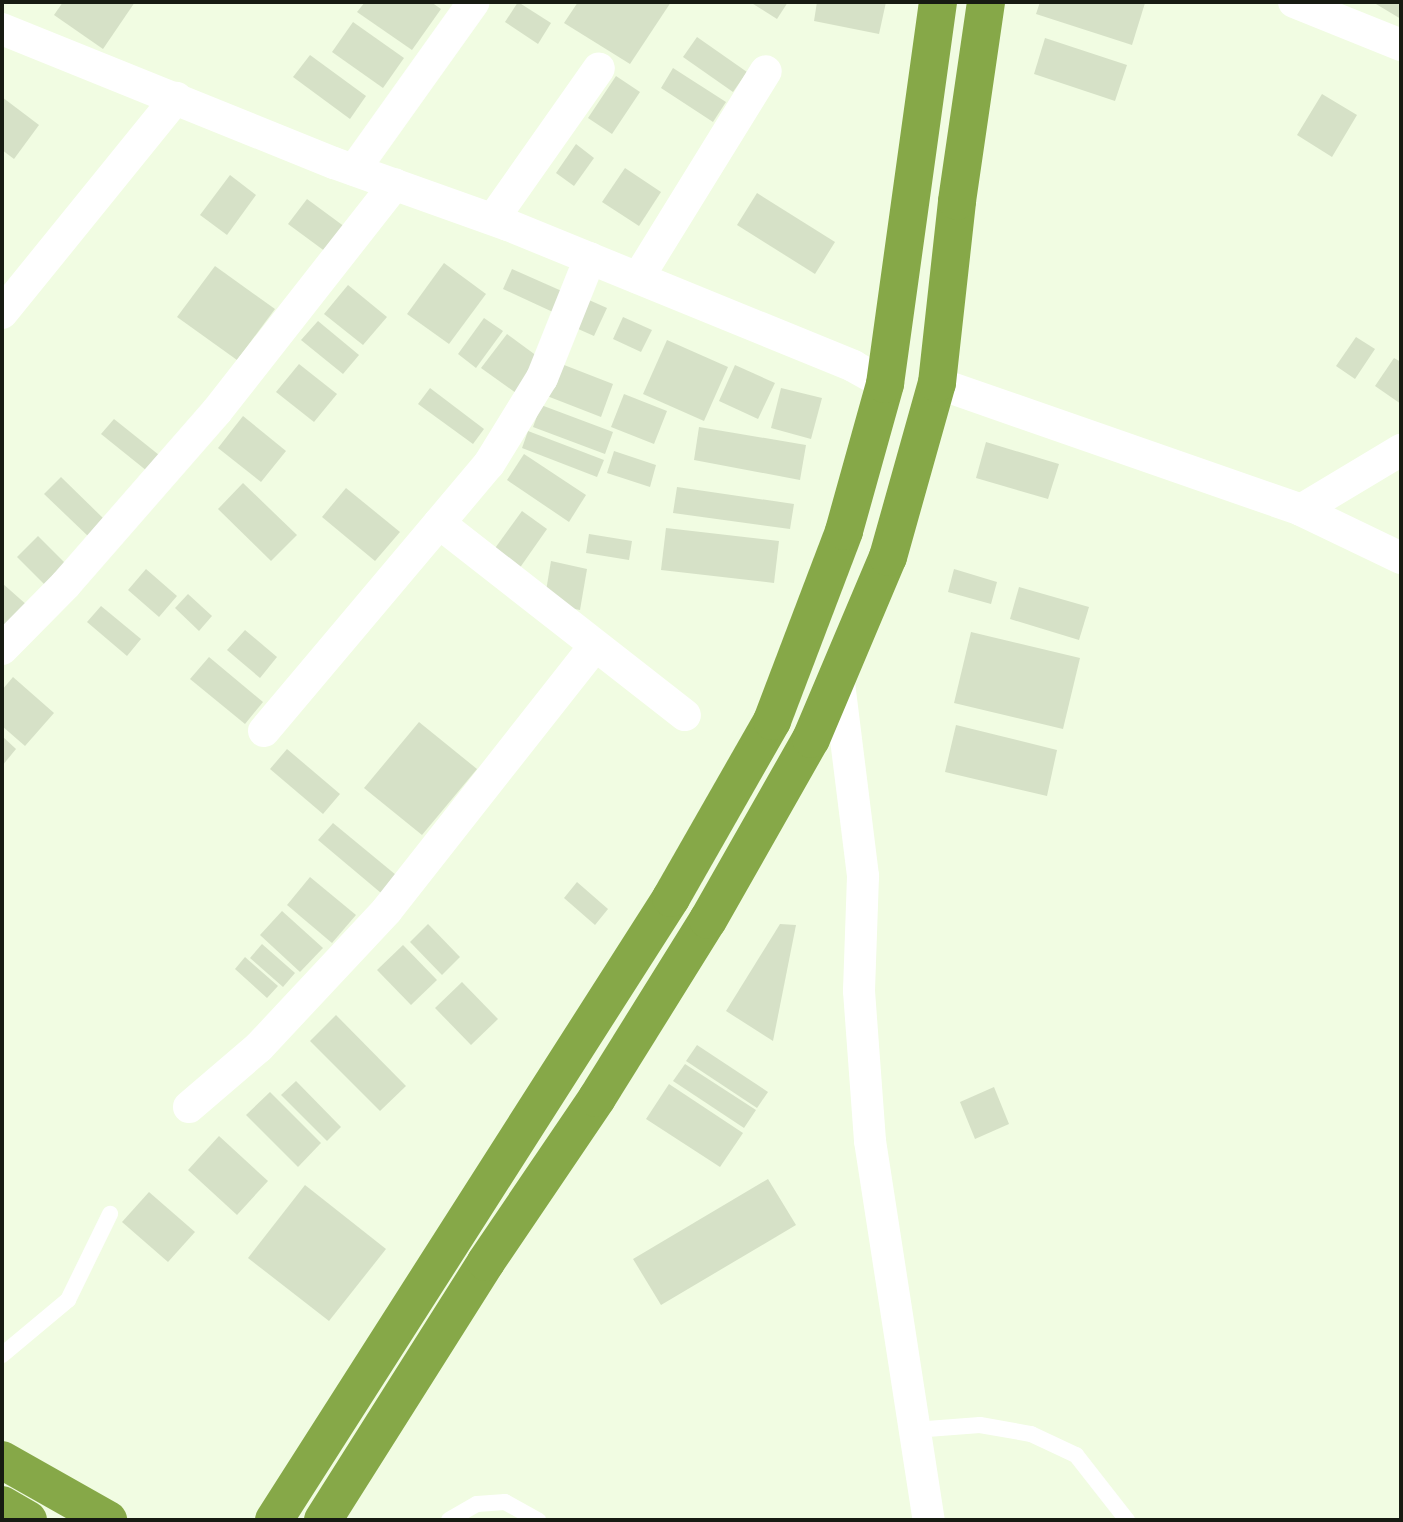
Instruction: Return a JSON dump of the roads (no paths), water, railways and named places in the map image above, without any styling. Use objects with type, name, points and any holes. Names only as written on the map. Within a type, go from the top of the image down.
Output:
[{"type":"highway","points":[[274,1520],[450,1238],[561,1074],[748,765],[798,659],[844,531],[885,384],[938,2]]},
{"type":"highway","points":[[323,1520],[708,920],[811,739],[888,557],[937,383],[957,201],[986,2]]},
{"type":"highway","points":[[2,1460],[108,1520]]},
{"type":"highway","points":[[2,1505],[28,1520]]},
{"type":"street","points":[[354,170],[474,2]]},
{"type":"street","points":[[1294,2],[1401,45]]},
{"type":"street","points":[[2,29],[354,170],[493,219],[853,366],[885,384]]},
{"type":"street","points":[[493,219],[599,68]]},
{"type":"street","points":[[638,278],[766,71]]},
{"type":"street","points":[[2,313],[176,98]]},
{"type":"street","points":[[2,649],[66,584],[217,411],[395,184]]},
{"type":"street","points":[[264,731],[439,523],[517,422],[542,378],[590,258]]},
{"type":"street","points":[[937,383],[1301,510],[1401,558]]},
{"type":"street","points":[[1301,510],[1401,450]]},
{"type":"street","points":[[439,523],[594,647],[685,715]]},
{"type":"street","points":[[189,1107],[259,1047],[387,910],[594,647]]},
{"type":"street","points":[[838,675],[863,876],[859,991],[870,1140],[929,1520]]},
{"type":"lane","points":[[2,1355],[68,1300],[110,1214]]},
{"type":"lane","points":[[914,1430],[980,1425],[1031,1434],[1076,1455],[1127,1520]]},
{"type":"lane","points":[[449,1520],[477,1504],[505,1502],[538,1520]]}]
